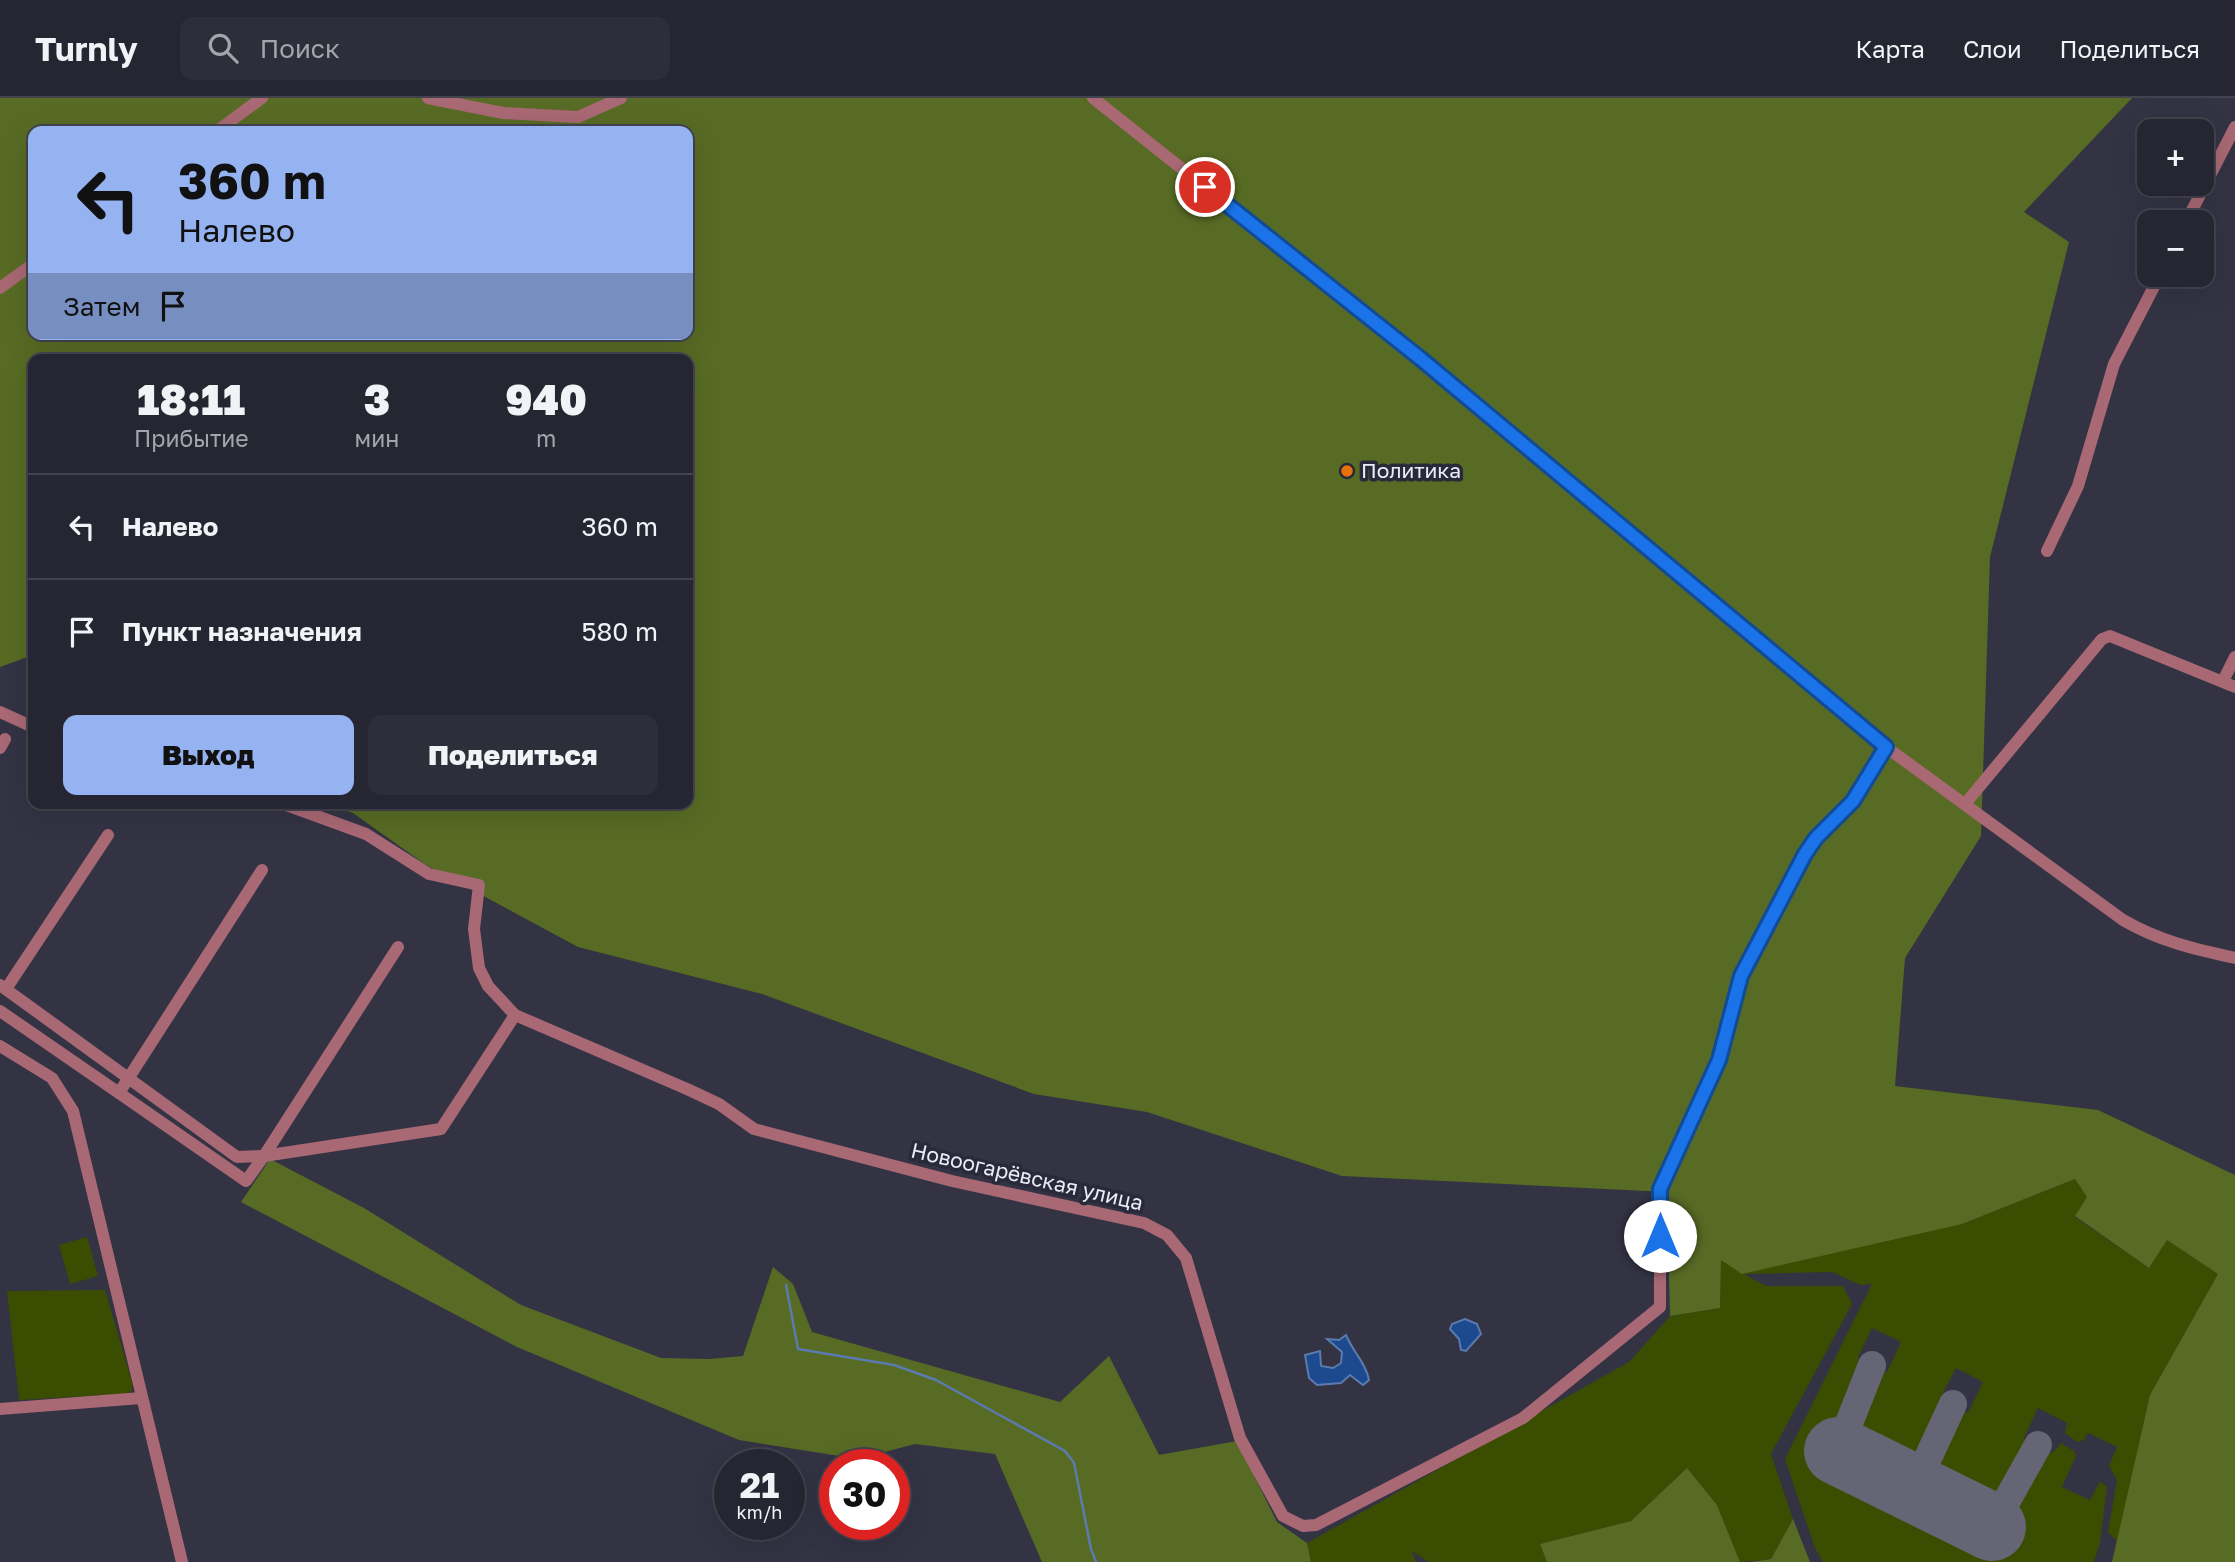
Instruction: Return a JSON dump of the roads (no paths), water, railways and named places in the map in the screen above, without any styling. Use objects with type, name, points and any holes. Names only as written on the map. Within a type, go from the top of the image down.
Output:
[{"type":"street","points":[[224,126],[262,98]]},
{"type":"street","points":[[428,98],[503,113],[578,117],[621,98]]},
{"type":"street","points":[[1093,98],[1421,359],[1886,747],[2123,920],[2150,936],[2179,946],[2235,958]]},
{"type":"street","points":[[2192,210],[2235,127]]},
{"type":"street","points":[[0,288],[28,268]]},
{"type":"street","points":[[2047,551],[2078,486],[2114,363],[2154,287]]},
{"type":"street","points":[[1965,804],[2102,639],[2110,636],[2117,638],[2229,684],[2235,657]]},
{"type":"street","points":[[0,712],[28,725]]},
{"type":"street","name":"Новоогарёвская улица","points":[[297,809],[366,834],[429,874],[479,884],[474,929],[479,968],[488,986],[515,1015],[719,1104],[754,1129],[952,1181],[1144,1223],[1167,1235],[1186,1258],[1240,1438],[1283,1516],[1303,1526],[1316,1525],[1523,1418],[1660,1307],[1660,1189],[1719,1060],[1741,976],[1805,854],[1816,838],[1853,801],[1886,747]]},
{"type":"street","points":[[108,835],[3,987],[237,1157],[264,1156],[441,1129],[515,1015]]},
{"type":"street","points":[[119,1093],[126,1078],[262,870]]},
{"type":"street","points":[[0,1011],[246,1181],[398,947]]},
{"type":"street","points":[[0,1046],[52,1078],[73,1111],[183,1562]]},
{"type":"street","points":[[0,1409],[141,1398]]},
{"type":"water","points":[[1465,1319],[1477,1324],[1481,1334],[1466,1351],[1461,1350],[1459,1339],[1450,1329],[1452,1324]]},
{"type":"water","points":[[1346,1335],[1369,1380],[1363,1385],[1350,1375],[1341,1383],[1317,1385],[1309,1378],[1305,1355],[1320,1351],[1321,1366],[1333,1368],[1341,1363],[1342,1352],[1327,1339],[1339,1340]]},
{"type":"waterway","points":[[786,1285],[798,1349],[894,1365],[936,1380],[1065,1451],[1074,1463],[1096,1562]]},
{"type":"place","name":"Политика","points":[[1347,471]]}]
